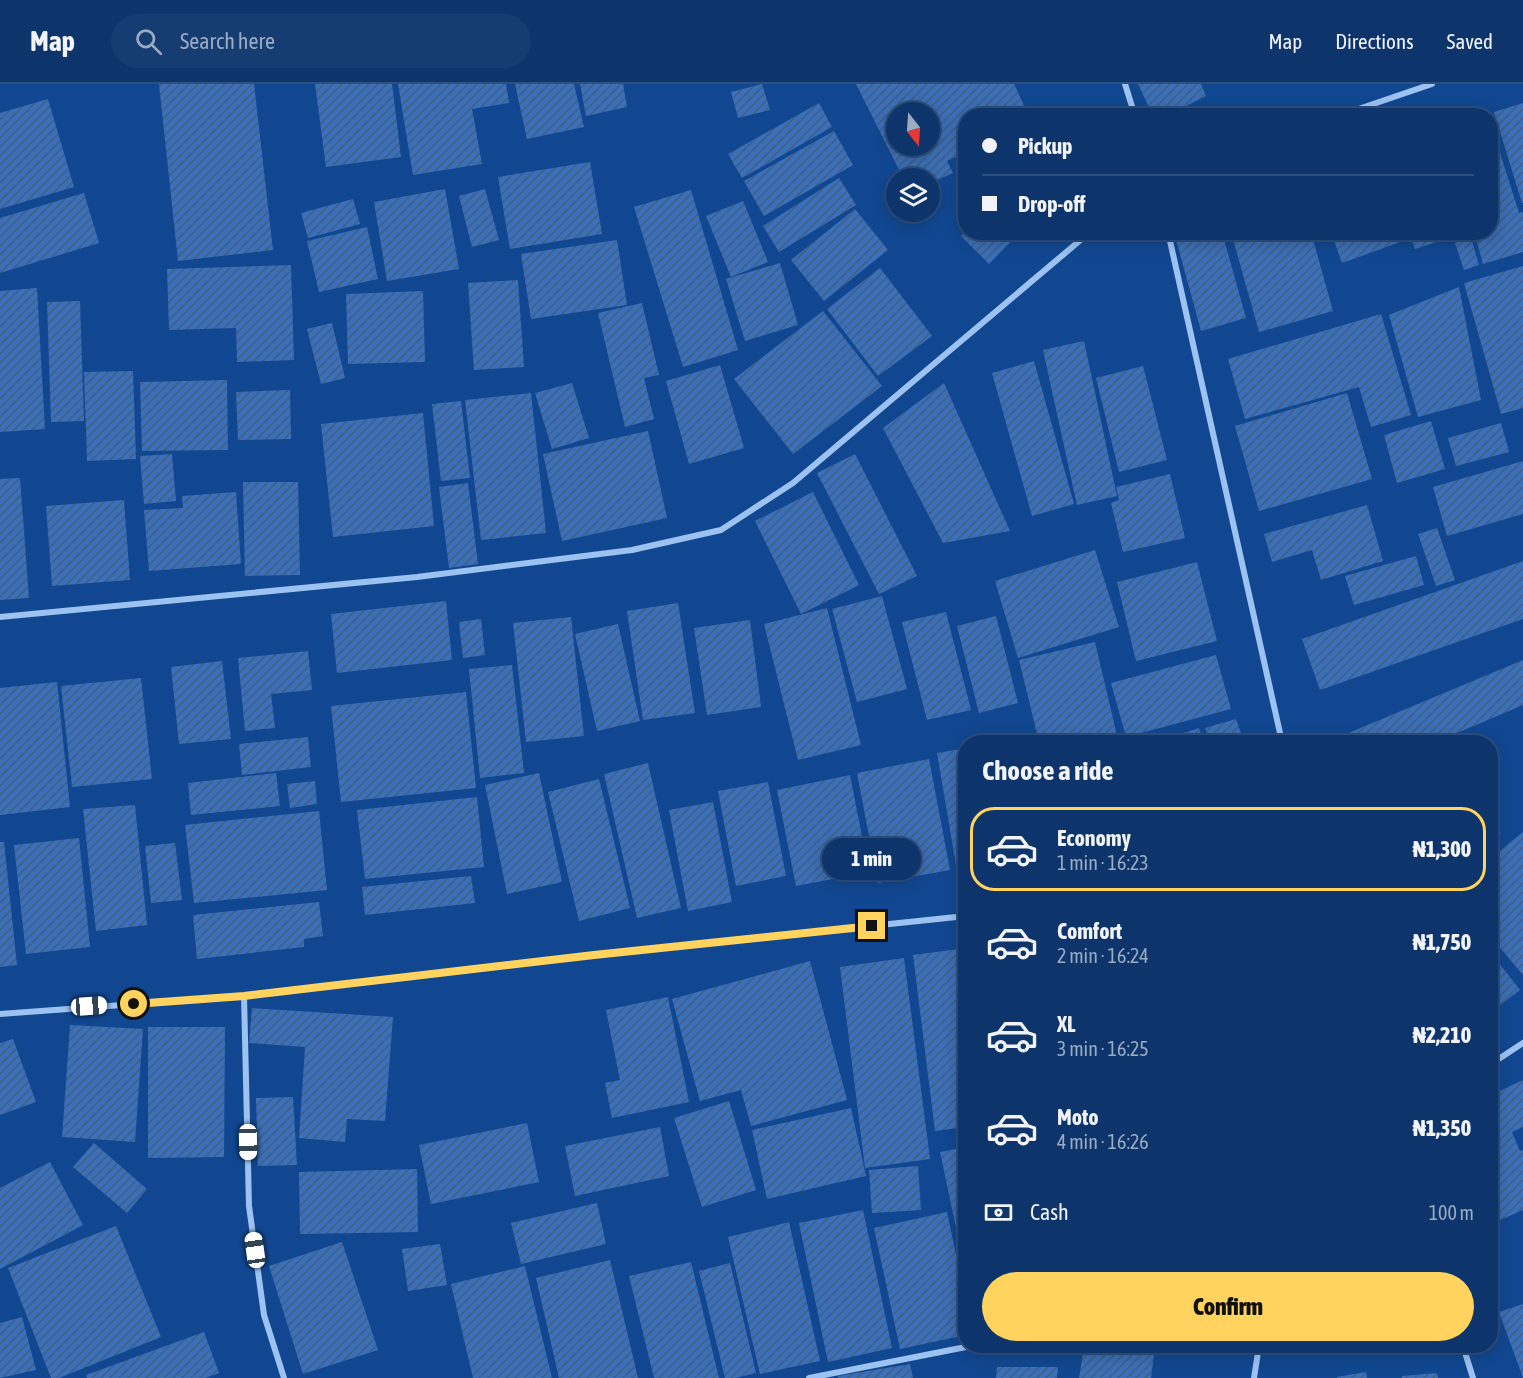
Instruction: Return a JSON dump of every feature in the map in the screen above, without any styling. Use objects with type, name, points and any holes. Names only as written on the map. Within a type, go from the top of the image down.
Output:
[{"type":"street","points":[[1125,84],[1132,108]]},
{"type":"street","points":[[1362,108],[1432,84]]},
{"type":"street","points":[[0,617],[417,577],[632,549],[721,530],[793,483],[1081,240]]},
{"type":"street","points":[[1170,240],[1280,735]]},
{"type":"street","points":[[0,1014],[244,996],[594,955],[958,917]]},
{"type":"street","points":[[244,996],[249,1206],[264,1315],[284,1378]]},
{"type":"street","points":[[1498,1059],[1523,1043]]},
{"type":"street","points":[[809,1378],[958,1349]]},
{"type":"street","points":[[1254,1378],[1258,1353]]},
{"type":"street","points":[[1465,1353],[1473,1378]]},
{"type":"building","points":[[159,84],[254,84],[273,250],[178,261]]},
{"type":"building","points":[[315,84],[392,84],[401,157],[326,167]]},
{"type":"building","points":[[398,84],[506,84],[509,103],[472,109],[482,164],[413,175]]},
{"type":"building","points":[[515,84],[574,84],[584,127],[527,139]]},
{"type":"building","points":[[580,84],[623,84],[627,107],[586,116]]},
{"type":"building","points":[[762,84],[770,110],[738,118],[731,92]]},
{"type":"building","points":[[856,84],[1014,84],[1025,108],[958,108],[958,156],[947,161],[953,173],[940,179],[940,168],[898,168],[892,156],[940,156],[940,102],[886,102],[886,144]]},
{"type":"building","points":[[1138,84],[1201,84],[1206,96],[1182,108],[1149,108]]},
{"type":"building","points":[[48,99],[74,187],[0,209],[0,113]]},
{"type":"building","points":[[819,103],[832,127],[742,178],[728,154]]},
{"type":"building","points":[[1523,103],[1523,203],[1498,125],[1498,111]]},
{"type":"building","points":[[834,131],[853,165],[764,216],[744,181]]},
{"type":"building","points":[[1498,146],[1519,213],[1523,212],[1523,252],[1483,264],[1476,240],[1498,240]]},
{"type":"building","points":[[590,162],[602,234],[510,249],[498,177]]},
{"type":"building","points":[[839,178],[856,205],[779,252],[763,226]]},
{"type":"building","points":[[445,189],[459,269],[387,281],[374,202]]},
{"type":"building","points":[[485,189],[499,240],[472,247],[459,196]]},
{"type":"building","points":[[691,190],[738,350],[683,367],[634,207]]},
{"type":"building","points":[[84,193],[99,243],[0,273],[0,218]]},
{"type":"building","points":[[353,199],[360,224],[308,238],[301,213]]},
{"type":"building","points":[[743,201],[768,262],[731,277],[706,216]]},
{"type":"building","points":[[855,209],[888,250],[824,301],[791,260]]},
{"type":"building","points":[[367,227],[378,279],[319,292],[307,241]]},
{"type":"building","points":[[617,240],[627,305],[531,319],[521,254]]},
{"type":"building","points":[[965,240],[1012,240],[989,264]]},
{"type":"building","points":[[1176,240],[1224,240],[1246,318],[1201,331]]},
{"type":"building","points":[[1233,240],[1313,240],[1333,311],[1259,332]]},
{"type":"building","points":[[1334,240],[1406,240],[1342,263]]},
{"type":"building","points":[[1412,240],[1443,240],[1415,249]]},
{"type":"building","points":[[1472,240],[1479,265],[1464,270],[1455,243]]},
{"type":"building","points":[[780,263],[798,325],[745,341],[726,279]]},
{"type":"building","points":[[291,265],[294,360],[237,362],[236,328],[169,330],[167,269]]},
{"type":"building","points":[[1523,266],[1523,408],[1501,414],[1464,283]]},
{"type":"building","points":[[880,268],[932,336],[878,376],[827,309]]},
{"type":"building","points":[[518,280],[524,367],[474,370],[468,283]]},
{"type":"building","points":[[1459,287],[1481,400],[1418,417],[1389,315]]},
{"type":"building","points":[[37,288],[45,429],[0,432],[0,291]]},
{"type":"building","points":[[423,291],[425,362],[348,364],[346,294]]},
{"type":"building","points":[[80,301],[84,421],[51,422],[47,302]]},
{"type":"building","points":[[642,303],[659,375],[644,378],[654,419],[625,427],[598,313]]},
{"type":"building","points":[[823,311],[882,386],[793,454],[734,379]]},
{"type":"building","points":[[1381,314],[1411,415],[1371,427],[1359,387],[1245,419],[1228,359]]},
{"type":"building","points":[[332,323],[345,378],[321,384],[307,329]]},
{"type":"building","points":[[1084,341],[1117,496],[1077,505],[1043,350]]},
{"type":"building","points":[[1034,361],[1074,504],[1032,516],[992,373]]},
{"type":"building","points":[[720,365],[744,448],[689,464],[666,381]]},
{"type":"building","points":[[1143,366],[1167,460],[1119,472],[1096,378]]},
{"type":"building","points":[[133,371],[136,459],[87,461],[84,372]]},
{"type":"building","points":[[227,380],[228,450],[142,451],[140,382]]},
{"type":"building","points":[[572,383],[589,438],[552,449],[535,393]]},
{"type":"building","points":[[944,383],[1010,531],[943,543],[883,428]]},
{"type":"building","points":[[290,390],[291,439],[238,440],[236,392]]},
{"type":"building","points":[[531,393],[546,533],[481,540],[465,400]]},
{"type":"building","points":[[1347,393],[1372,479],[1259,511],[1235,426]]},
{"type":"building","points":[[461,401],[470,478],[441,481],[432,404]]},
{"type":"building","points":[[423,413],[434,526],[333,537],[321,424]]},
{"type":"building","points":[[1431,421],[1445,469],[1397,483],[1384,435]]},
{"type":"building","points":[[1501,423],[1509,452],[1456,466],[1448,438]]},
{"type":"building","points":[[648,431],[667,518],[562,541],[543,454]]},
{"type":"building","points":[[172,454],[176,501],[144,504],[140,456]]},
{"type":"building","points":[[855,454],[917,576],[879,594],[817,473]]},
{"type":"building","points":[[1523,461],[1523,514],[1447,536],[1433,487]]},
{"type":"building","points":[[1170,474],[1185,538],[1123,552],[1111,503],[1119,500],[1116,487]]},
{"type":"building","points":[[20,478],[29,598],[0,600],[0,479]]},
{"type":"building","points":[[243,482],[298,482],[300,575],[245,576]]},
{"type":"building","points":[[468,483],[478,564],[449,568],[439,487]]},
{"type":"building","points":[[236,492],[241,564],[149,571],[144,510],[183,508],[182,496]]},
{"type":"building","points":[[813,492],[859,585],[801,614],[755,521]]},
{"type":"building","points":[[124,500],[130,580],[52,586],[46,506]]},
{"type":"building","points":[[1367,505],[1383,561],[1321,580],[1312,550],[1272,562],[1264,534]]},
{"type":"building","points":[[1437,528],[1455,580],[1436,586],[1418,534]]},
{"type":"building","points":[[1095,550],[1119,627],[1018,658],[995,581]]},
{"type":"building","points":[[1416,556],[1424,585],[1354,605],[1345,576]]},
{"type":"building","points":[[1523,561],[1523,619],[1320,690],[1302,639]]},
{"type":"building","points":[[1197,562],[1217,641],[1136,661],[1117,582]]},
{"type":"building","points":[[882,596],[907,689],[857,702],[832,609]]},
{"type":"building","points":[[446,601],[452,660],[337,673],[331,614]]},
{"type":"building","points":[[678,603],[695,713],[643,720],[627,611]]},
{"type":"building","points":[[827,608],[861,745],[798,760],[764,624]]},
{"type":"building","points":[[946,612],[971,710],[927,720],[902,622]]},
{"type":"building","points":[[996,616],[1018,703],[979,713],[957,626]]},
{"type":"building","points":[[571,617],[584,736],[526,742],[513,623]]},
{"type":"building","points":[[481,619],[485,655],[463,658],[459,622]]},
{"type":"building","points":[[750,620],[761,707],[707,715],[694,628]]},
{"type":"building","points":[[618,624],[640,721],[597,731],[575,634]]},
{"type":"building","points":[[1095,642],[1117,735],[1037,735],[1019,660]]},
{"type":"building","points":[[308,651],[312,690],[271,694],[275,728],[245,731],[238,658]]},
{"type":"building","points":[[1216,655],[1231,709],[1134,735],[1125,735],[1111,683]]},
{"type":"building","points":[[1523,660],[1523,705],[1452,735],[1344,735]]},
{"type":"building","points":[[222,661],[231,739],[179,744],[171,667]]},
{"type":"building","points":[[512,665],[524,773],[480,778],[469,669]]},
{"type":"building","points":[[141,678],[152,779],[72,787],[61,686]]},
{"type":"building","points":[[57,682],[70,807],[0,815],[0,688]]},
{"type":"building","points":[[466,692],[476,788],[341,802],[331,706]]},
{"type":"building","points":[[1236,719],[1242,735],[1208,735],[1205,728]]},
{"type":"building","points":[[1199,728],[1202,735],[1177,735]]},
{"type":"building","points":[[308,737],[311,767],[242,775],[239,744]]},
{"type":"building","points":[[958,749],[958,865],[956,865],[937,753]]},
{"type":"building","points":[[929,759],[950,870],[878,883],[857,773]]},
{"type":"building","points":[[648,763],[681,908],[637,918],[604,774]]},
{"type":"building","points":[[276,773],[280,806],[191,815],[188,783]]},
{"type":"building","points":[[539,773],[562,882],[507,894],[485,785]]},
{"type":"building","points":[[850,775],[869,872],[796,886],[777,790]]},
{"type":"building","points":[[599,779],[630,908],[579,921],[548,792]]},
{"type":"building","points":[[315,781],[317,804],[290,808],[287,784]]},
{"type":"building","points":[[768,782],[786,876],[736,886],[718,791]]},
{"type":"building","points":[[477,797],[484,867],[365,879],[357,810]]},
{"type":"building","points":[[713,802],[732,902],[688,911],[669,810]]},
{"type":"building","points":[[135,805],[147,925],[96,931],[83,809]]},
{"type":"building","points":[[319,811],[327,890],[194,903],[185,825]]},
{"type":"building","points":[[1523,832],[1523,975],[1498,945],[1498,852]]},
{"type":"building","points":[[79,838],[90,947],[26,954],[14,845]]},
{"type":"building","points":[[0,842],[4,842],[17,965],[0,967]]},
{"type":"building","points":[[175,843],[182,900],[151,903],[145,846]]},
{"type":"building","points":[[471,876],[475,903],[365,915],[362,887]]},
{"type":"building","points":[[319,902],[323,936],[304,939],[304,947],[197,959],[193,915]]},
{"type":"building","points":[[958,949],[958,1128],[935,1131],[913,955]]},
{"type":"building","points":[[904,958],[930,1159],[865,1168],[840,967]]},
{"type":"building","points":[[810,961],[847,1100],[751,1126],[741,1090],[700,1101],[672,999]]},
{"type":"building","points":[[1498,962],[1520,990],[1498,1007]]},
{"type":"building","points":[[668,997],[689,1102],[612,1118],[605,1083],[620,1080],[606,1010]]},
{"type":"building","points":[[252,1008],[393,1017],[385,1121],[347,1119],[345,1142],[299,1138],[305,1047],[249,1043]]},
{"type":"building","points":[[70,1025],[143,1029],[135,1142],[62,1137]]},
{"type":"building","points":[[148,1027],[225,1027],[224,1157],[148,1158]]},
{"type":"building","points":[[13,1039],[36,1102],[0,1115],[0,1043]]},
{"type":"building","points":[[1523,1080],[1523,1127],[1512,1132],[1520,1151],[1523,1150],[1523,1210],[1498,1221],[1498,1092]]},
{"type":"building","points":[[293,1097],[297,1165],[258,1166],[256,1098]]},
{"type":"building","points":[[729,1101],[756,1190],[702,1207],[674,1118]]},
{"type":"building","points":[[851,1108],[866,1176],[767,1199],[752,1130]]},
{"type":"building","points":[[527,1123],[539,1182],[431,1204],[419,1145]]},
{"type":"building","points":[[660,1127],[669,1176],[575,1196],[565,1146]]},
{"type":"building","points":[[94,1143],[147,1189],[127,1213],[73,1167]]},
{"type":"building","points":[[958,1149],[958,1237],[940,1152]]},
{"type":"building","points":[[50,1162],[83,1225],[0,1269],[0,1188]]},
{"type":"building","points":[[918,1166],[921,1210],[872,1213],[869,1170]]},
{"type":"building","points":[[417,1169],[418,1232],[300,1234],[299,1172]]},
{"type":"building","points":[[597,1203],[606,1244],[521,1264],[511,1223]]},
{"type":"building","points":[[863,1210],[892,1348],[828,1362],[799,1223]]},
{"type":"building","points":[[947,1212],[958,1264],[958,1337],[900,1349],[874,1228]]},
{"type":"building","points":[[789,1222],[820,1361],[760,1374],[728,1237]]},
{"type":"building","points":[[116,1226],[161,1337],[59,1378],[51,1378],[8,1268]]},
{"type":"building","points":[[342,1242],[378,1350],[303,1374],[269,1266]]},
{"type":"building","points":[[440,1244],[447,1285],[408,1291],[402,1249]]},
{"type":"building","points":[[610,1260],[638,1378],[559,1378],[536,1278]]},
{"type":"building","points":[[691,1262],[719,1378],[654,1378],[629,1276]]},
{"type":"building","points":[[730,1263],[756,1373],[725,1378],[699,1271]]},
{"type":"building","points":[[525,1266],[552,1378],[473,1378],[451,1284]]},
{"type":"building","points":[[1523,1304],[1523,1378],[1499,1312]]},
{"type":"building","points":[[22,1317],[36,1370],[0,1378],[0,1323]]},
{"type":"building","points":[[204,1332],[219,1373],[205,1378],[87,1378],[86,1375]]},
{"type":"building","points":[[1083,1353],[1154,1354],[1151,1378],[1079,1378]]},
{"type":"building","points":[[910,1364],[913,1378],[838,1378],[838,1376]]},
{"type":"building","points":[[997,1367],[1058,1367],[1057,1378],[996,1378]]},
{"type":"building","points":[[1366,1372],[1367,1378],[1337,1378],[1337,1377]]},
{"type":"building","points":[[1437,1373],[1438,1378],[1402,1378],[1402,1376]]},
{"type":"route","points":[[134,1004],[244,996],[594,955],[872,926]]}]
